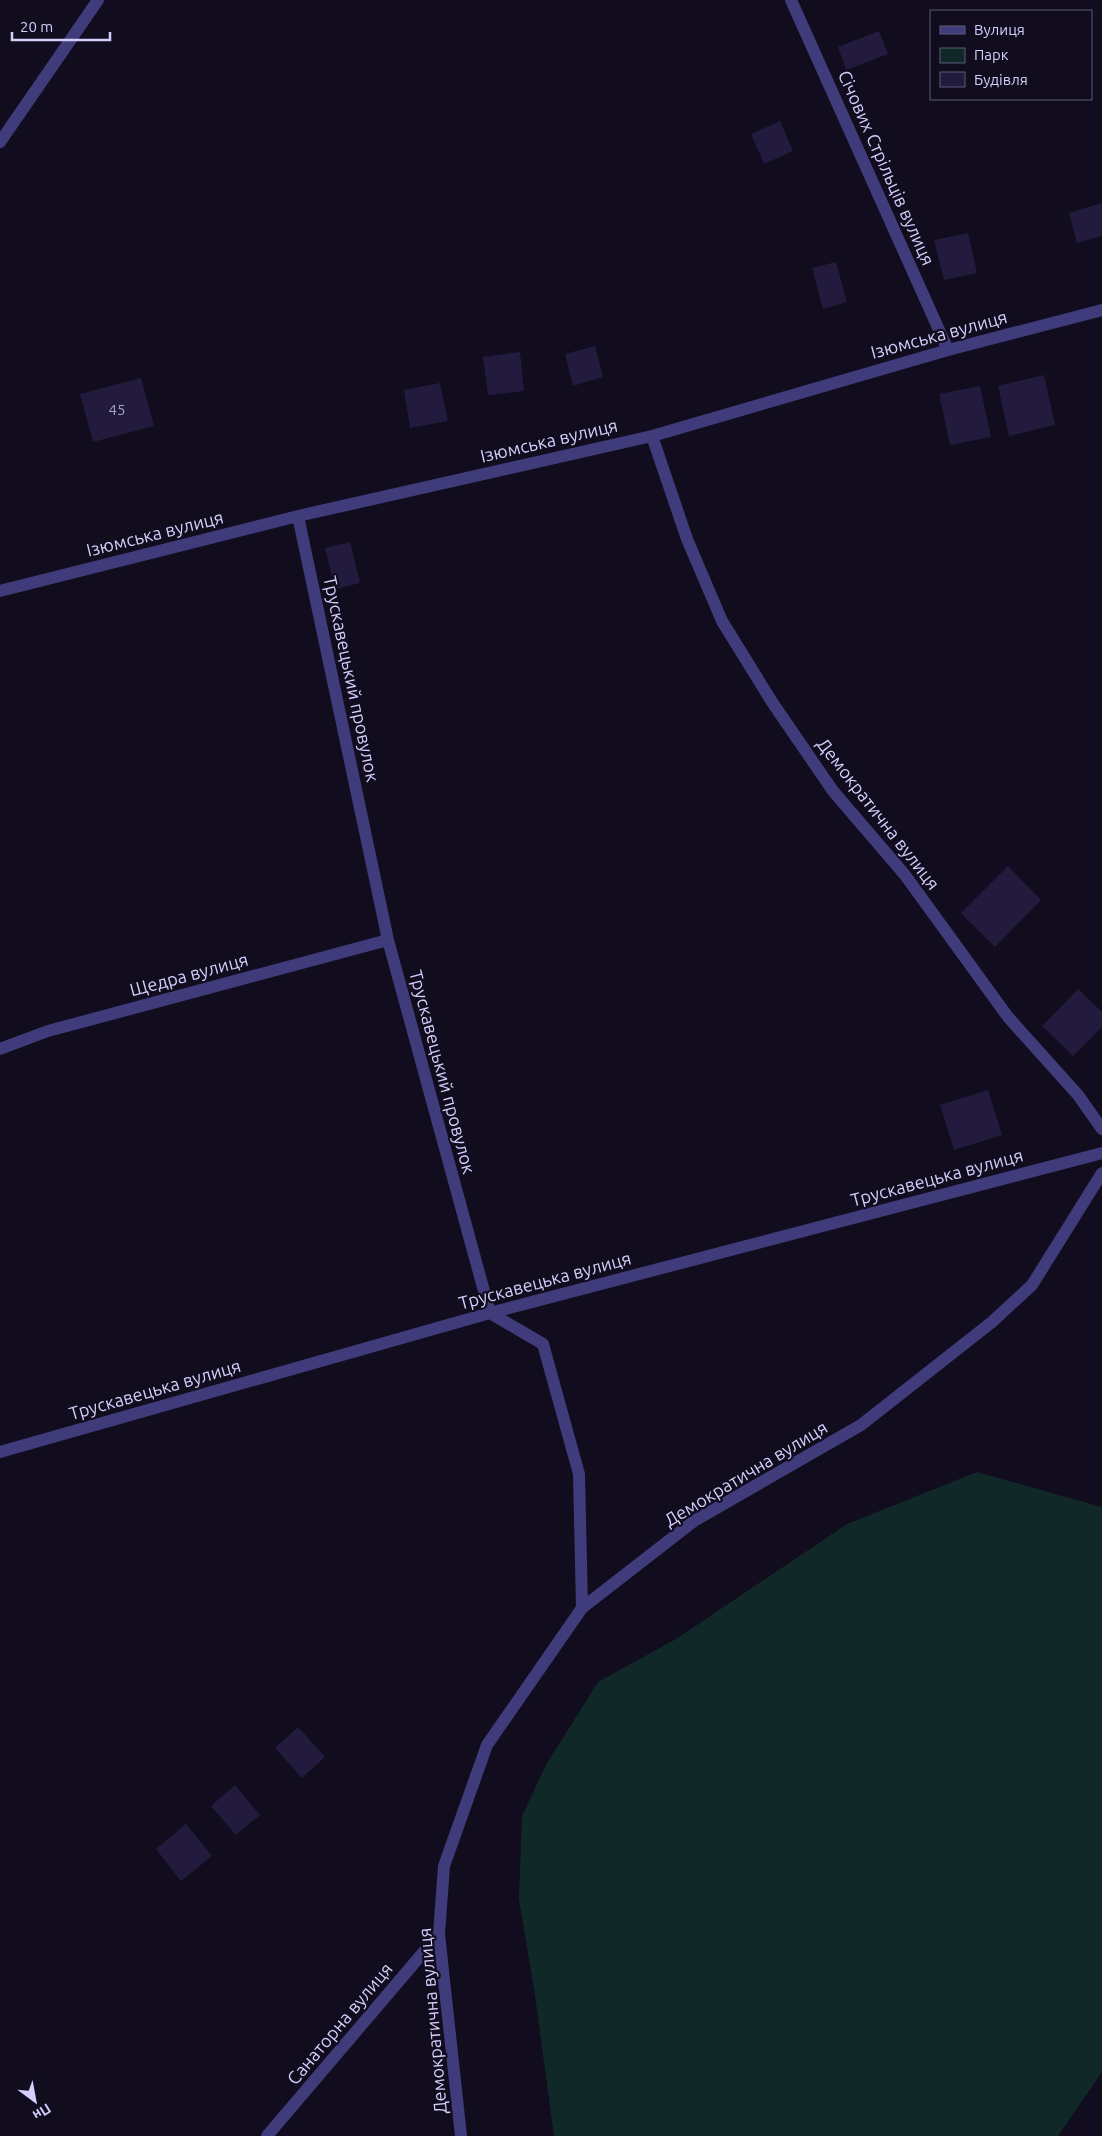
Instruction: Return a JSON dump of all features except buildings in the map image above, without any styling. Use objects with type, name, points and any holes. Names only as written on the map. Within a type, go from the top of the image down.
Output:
[{"type":"street","points":[[0,142],[98,0]]},
{"type":"street","name":"Січових Стрільців вулиця","points":[[791,0],[948,350]]},
{"type":"street","name":"Ізюмська вулиця","points":[[0,591],[298,516],[652,436],[948,350],[1102,310]]},
{"type":"street","name":"Демократична вулиця","points":[[652,436],[688,539],[722,621],[772,702],[833,791],[905,875],[1008,1017],[1078,1095],[1102,1129]]},
{"type":"street","name":"Трускавецький провулок","points":[[298,516],[388,940],[490,1313]]},
{"type":"street","name":"Щедра вулиця","points":[[0,1049],[48,1031],[388,940]]},
{"type":"street","name":"Трускавецька вулиця","points":[[0,1452],[490,1313],[1102,1153]]},
{"type":"street","name":"Демократична вулиця","points":[[461,2136],[439,1934],[444,1866],[487,1745],[582,1608],[694,1521],[861,1425],[992,1322],[1032,1285],[1102,1173]]},
{"type":"street","points":[[490,1313],[543,1344],[578,1474],[582,1608]]},
{"type":"street","name":"Санаторна вулиця","points":[[267,2136],[439,1934]]},
{"type":"green space","points":[[977,1472],[1102,1507],[1102,2072],[1058,2136],[554,2136],[535,1995],[519,1899],[522,1816],[547,1763],[598,1682],[676,1639],[847,1524]]}]
